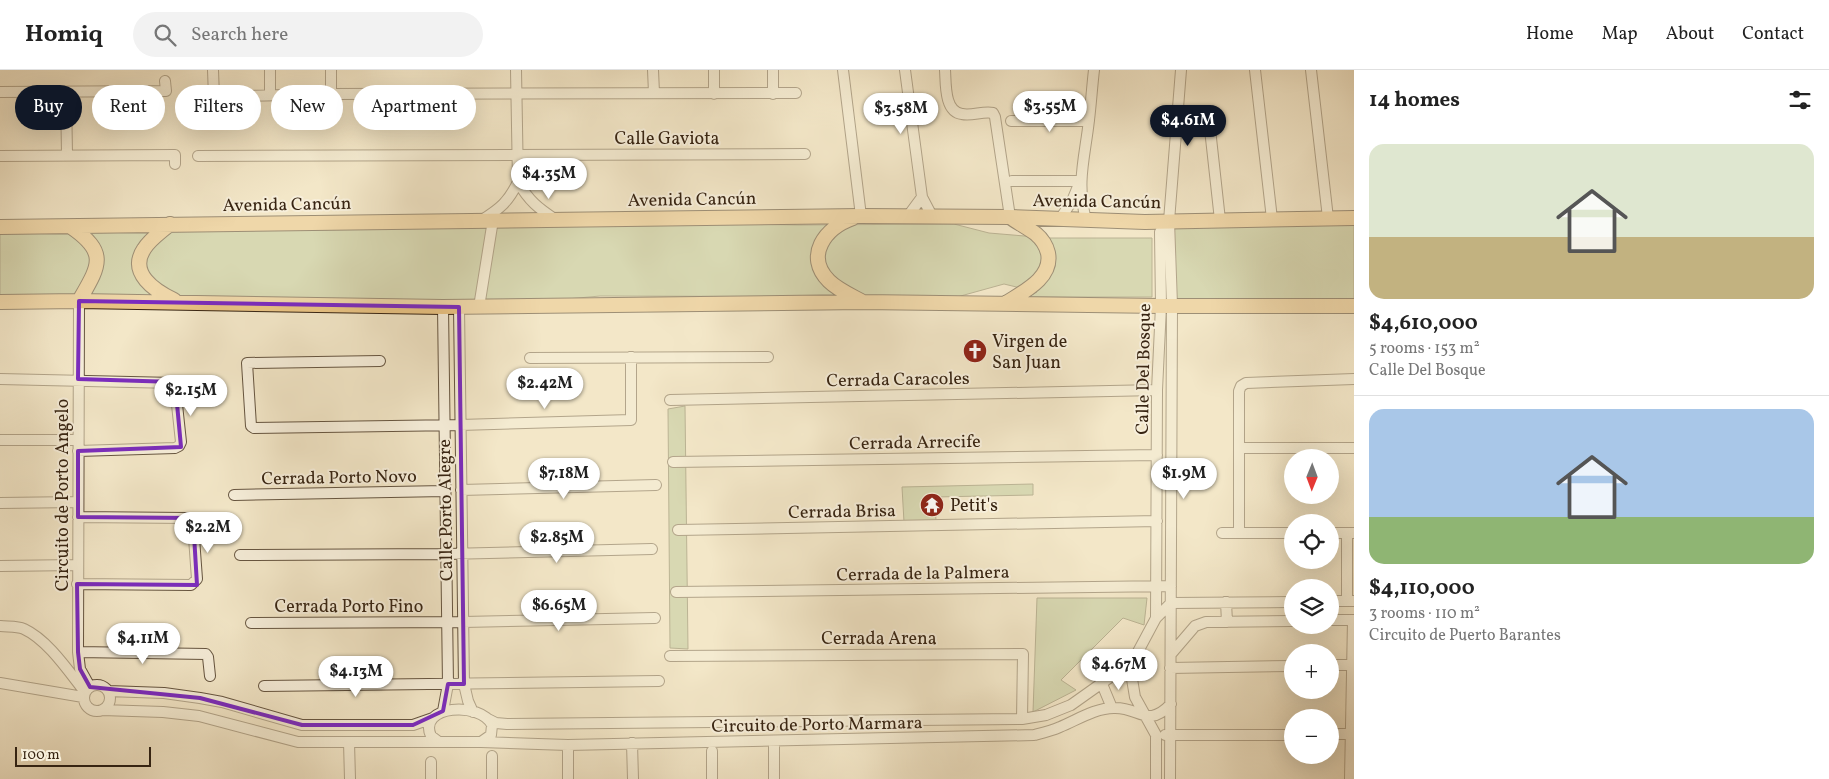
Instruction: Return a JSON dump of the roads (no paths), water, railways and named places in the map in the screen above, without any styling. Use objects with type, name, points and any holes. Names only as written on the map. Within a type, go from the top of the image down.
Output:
[{"type":"main road","name":"Avenida Cancún","points":[[0,227],[861,216],[1169,221],[1354,218]]},
{"type":"main road","points":[[861,216],[832,229],[822,241],[818,253],[822,271],[827,279],[835,286],[863,302]]},
{"type":"main road","points":[[1006,304],[1033,286],[1045,272],[1049,259],[1046,247],[1040,238],[1010,217]]},
{"type":"main road","points":[[170,224],[145,247],[141,255],[140,264],[142,275],[148,285],[178,302]]},
{"type":"main road","points":[[70,227],[83,235],[90,243],[97,259],[94,275],[79,301]]},
{"type":"main road","points":[[0,302],[178,302],[443,307],[863,302],[1167,306],[1354,306]]},
{"type":"street","points":[[213,70],[214,85]]},
{"type":"street","points":[[261,95],[270,95],[270,70]]},
{"type":"street","points":[[331,70],[332,85]]},
{"type":"street","points":[[480,307],[487,220],[510,198],[518,182],[516,70]]},
{"type":"street","points":[[653,70],[654,93]]},
{"type":"street","points":[[714,70],[714,94]]},
{"type":"street","points":[[773,70],[773,94]]},
{"type":"street","points":[[843,70],[861,216]]},
{"type":"street","points":[[905,70],[922,197],[932,216]]},
{"type":"street","points":[[945,70],[949,104],[953,111],[961,114],[988,112],[993,113],[995,117],[1010,217]]},
{"type":"street","points":[[1060,219],[1072,201],[1080,181],[1094,70]]},
{"type":"street","name":"Calle Del Bosque","points":[[1170,779],[1171,586],[1167,306],[1169,221],[1181,70]]},
{"type":"street","points":[[1255,70],[1272,219]]},
{"type":"street","points":[[1311,70],[1328,218]]},
{"type":"street","points":[[82,93],[166,91],[165,81]]},
{"type":"street","points":[[0,92],[15,92]]},
{"type":"street","points":[[343,94],[796,93]]},
{"type":"street","points":[[1208,111],[1220,220]]},
{"type":"street","points":[[1011,121],[1089,121]]},
{"type":"street","points":[[67,130],[67,155]]},
{"type":"street","name":"Calle Gaviota","points":[[198,156],[805,154]]},
{"type":"street","points":[[0,156],[175,155],[175,164]]},
{"type":"street","points":[[1012,181],[1080,181]]},
{"type":"street","points":[[1080,181],[1086,220]]},
{"type":"street","points":[[518,182],[527,198],[537,208],[556,220]]},
{"type":"street","points":[[908,216],[922,197]]},
{"type":"street","name":"Circuito de Porto Angelo","points":[[79,301],[78,652],[86,692]]},
{"type":"street","name":"Calle Del Bosque","points":[[1156,779],[1156,735],[1135,697],[1132,679],[1133,661],[1156,618],[1157,390],[1167,306]]},
{"type":"street","name":"Calle Porto Alegre","points":[[443,307],[448,622],[448,684],[443,711]]},
{"type":"street","name":"Calle Porto Alegre","points":[[459,307],[464,684],[472,712]]},
{"type":"street","points":[[380,361],[247,363],[251,426],[254,428],[460,425],[631,420],[631,357]]},
{"type":"street","points":[[530,358],[768,357]]},
{"type":"street","points":[[0,379],[78,379],[174,383],[176,386],[180,442],[179,446],[175,448],[0,440]]},
{"type":"street","points":[[1239,533],[1239,391],[1241,386],[1246,383],[1354,379]]},
{"type":"street","name":"Cerrada Caracoles","points":[[670,400],[1157,390]]},
{"type":"street","points":[[1240,448],[1354,448]]},
{"type":"street","name":"Cerrada Arrecife","points":[[673,462],[1157,455]]},
{"type":"street","points":[[461,490],[656,485]]},
{"type":"street","name":"Cerrada Porto Novo","points":[[234,495],[445,491]]},
{"type":"street","points":[[0,503],[78,502]]},
{"type":"street","points":[[77,584],[191,585],[197,579],[193,524],[191,520],[187,518],[78,517]]},
{"type":"street","name":"Cerrada Brisa","points":[[678,530],[1157,521]]},
{"type":"street","points":[[1222,533],[1284,533]]},
{"type":"street","points":[[1351,533],[1351,601]]},
{"type":"street","points":[[240,555],[446,554],[652,549]]},
{"type":"street","points":[[0,566],[77,565]]},
{"type":"street","name":"Cerrada de la Palmera","points":[[676,592],[1171,586]]},
{"type":"street","points":[[1226,602],[1226,622]]},
{"type":"street","points":[[1156,618],[1171,603],[1284,602]]},
{"type":"street","name":"Cerrada Porto Fino","points":[[251,623],[463,622],[655,618]]},
{"type":"street","points":[[1339,620],[1353,620],[1350,779]]},
{"type":"street","points":[[1170,654],[1195,626],[1206,622],[1284,621]]},
{"type":"street","points":[[0,626],[23,629],[40,640],[86,692]]},
{"type":"street","points":[[78,652],[206,654],[210,676]]},
{"type":"street","name":"Cerrada Arena","points":[[670,656],[1022,654],[1022,719]]},
{"type":"street","name":"Circuito de Porto Marmara","points":[[443,711],[459,709],[472,712],[496,723],[507,724],[1022,719],[1046,715],[1071,705],[1133,661]]},
{"type":"street","points":[[1339,665],[1352,665]]},
{"type":"street","points":[[1170,668],[1284,666]]},
{"type":"street","points":[[264,686],[659,681]]},
{"type":"street","points":[[0,683],[86,692],[98,685],[108,691],[164,693],[222,702],[302,725],[413,725],[433,718],[443,711]]},
{"type":"street","points":[[1102,684],[1112,708]]},
{"type":"street","points":[[102,710],[109,702],[108,691]]},
{"type":"street","name":"Circuito de Porto Marmara","points":[[86,692],[86,706],[93,711],[163,712],[220,720],[298,742],[481,742],[568,745],[1034,735],[1058,728],[1096,711],[1112,708],[1125,708],[1147,716]]},
{"type":"street","points":[[163,712],[164,693]]},
{"type":"street","points":[[1147,716],[1157,716],[1170,704]]},
{"type":"street","points":[[433,718],[428,730],[431,736],[439,742]]},
{"type":"street","points":[[481,742],[490,738],[493,732],[492,725],[488,719]]},
{"type":"street","points":[[1156,735],[1284,734]]},
{"type":"street","points":[[1339,734],[1351,734]]},
{"type":"street","points":[[774,741],[774,779]]},
{"type":"street","points":[[349,742],[350,779]]},
{"type":"street","points":[[632,744],[633,779]]},
{"type":"street","points":[[568,745],[568,779]]},
{"type":"street","points":[[712,751],[712,779]]},
{"type":"street","points":[[492,756],[492,779]]},
{"type":"street","points":[[431,762],[431,779]]},
{"type":"place","name":"Virgen de San Juan","points":[[975,351]]},
{"type":"place","name":"Petit's","points":[[932,505]]}]
